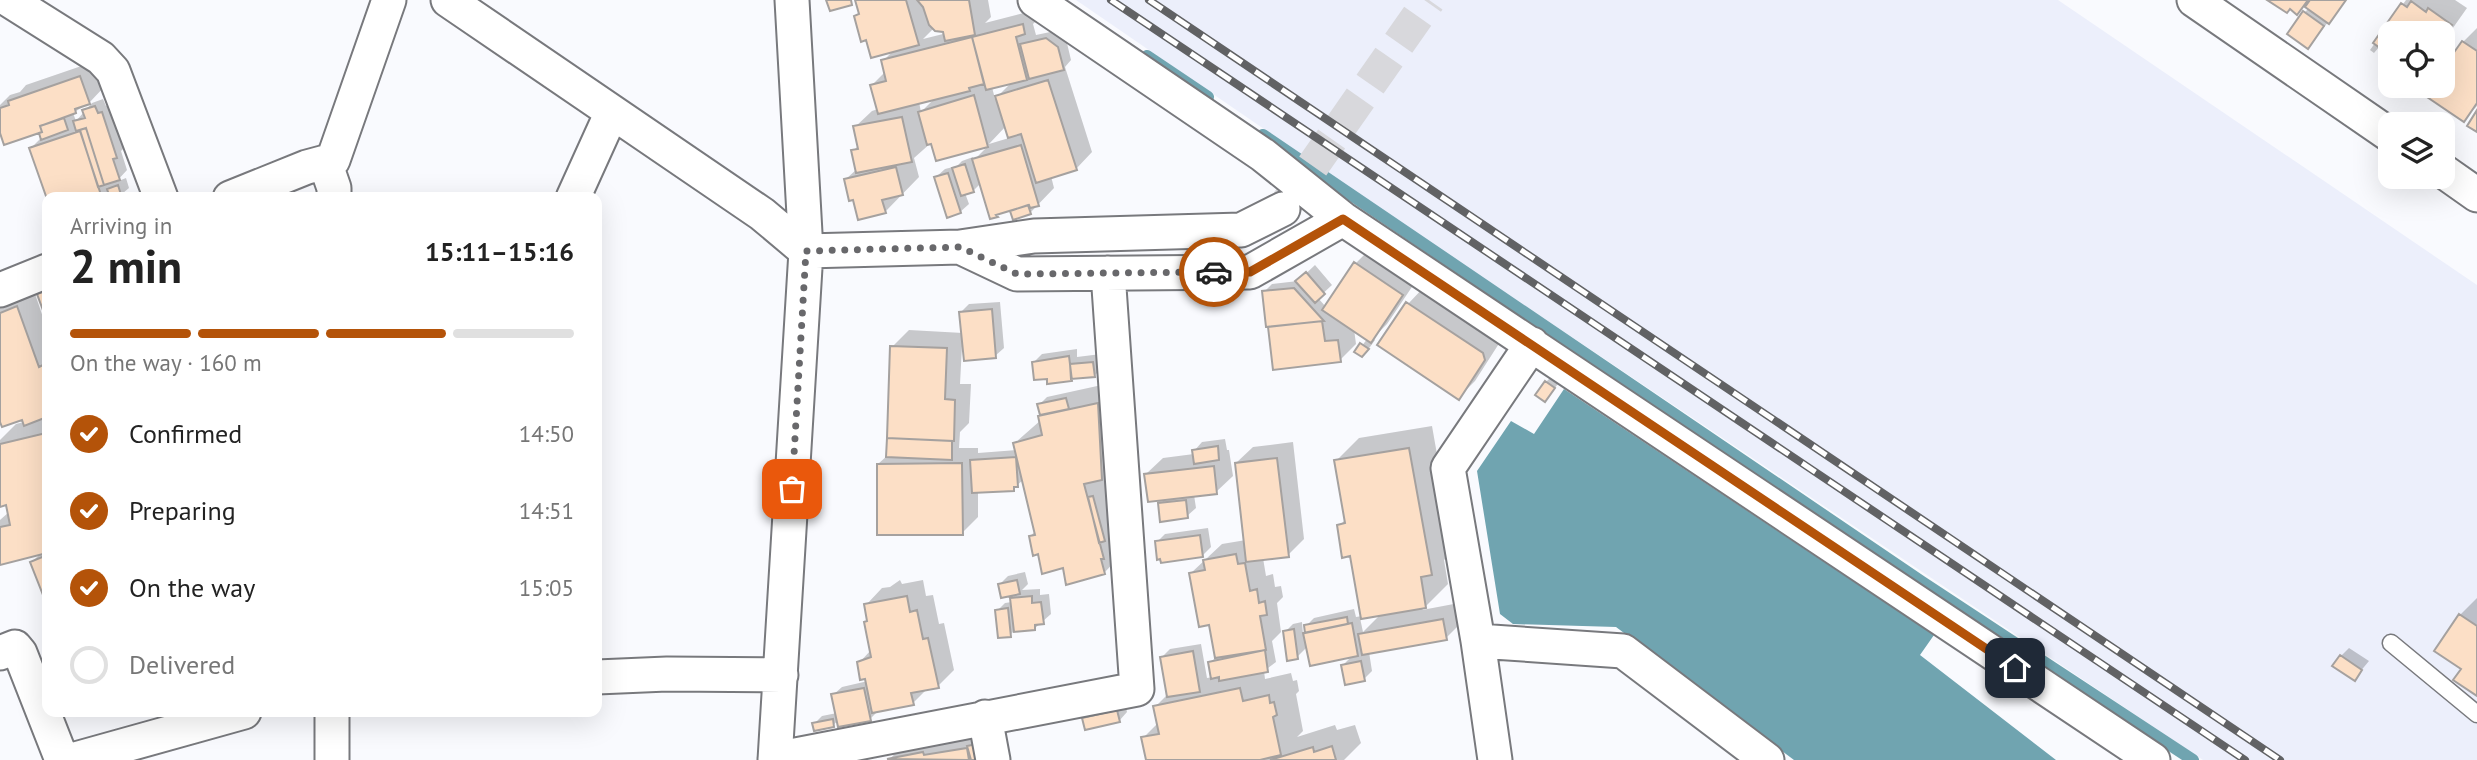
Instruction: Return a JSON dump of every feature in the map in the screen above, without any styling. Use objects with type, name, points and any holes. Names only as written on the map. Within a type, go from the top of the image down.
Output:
[{"type":"street","points":[[9,0],[101,58],[113,71],[159,192]]},
{"type":"street","points":[[245,192],[307,167],[333,160],[389,0]]},
{"type":"street","points":[[448,0],[762,214],[806,251],[960,247],[1034,236],[1241,230],[1283,209]]},
{"type":"street","points":[[792,0],[806,251],[775,760],[1137,689],[1108,273]]},
{"type":"street","points":[[1035,0],[1264,155],[1343,219],[2153,760]]},
{"type":"street","points":[[2194,0],[2378,127]]},
{"type":"street","points":[[576,192],[612,112]]},
{"type":"street","points":[[325,162],[334,192]]},
{"type":"street","points":[[2455,180],[2477,195]]},
{"type":"street","points":[[960,247],[1017,274],[1250,272],[1343,219]]},
{"type":"street","points":[[0,290],[42,273]]},
{"type":"street","points":[[1495,760],[1478,641],[1448,468],[1532,344]]},
{"type":"street","points":[[1478,641],[1623,651],[1767,760]]},
{"type":"street","points":[[0,653],[15,647],[20,653],[42,709]]},
{"type":"street","points":[[602,677],[667,674],[781,675]]},
{"type":"street","points":[[45,717],[62,760]]},
{"type":"street","points":[[72,760],[226,717]]},
{"type":"street","points":[[332,717],[332,760]]},
{"type":"street","points":[[985,717],[993,760]]},
{"type":"lane","points":[[2391,643],[2477,714]]},
{"type":"shaded area","points":[[1076,0],[2058,0],[2477,285],[2477,760],[2203,760],[1391,216]]},
{"type":"water","points":[[1564,389],[1934,635],[1920,655],[2056,760],[1794,760],[1616,627],[1513,624],[1500,614],[1477,471],[1511,421],[1534,434]]},
{"type":"building","points":[[826,0],[851,0],[852,5],[830,11]]},
{"type":"building","points":[[855,0],[906,0],[919,45],[871,58],[866,40],[861,42],[854,16],[859,14]]},
{"type":"building","points":[[917,0],[969,0],[975,35],[945,41],[943,32],[935,31],[929,25],[923,7]]},
{"type":"building","points":[[2267,0],[2308,0],[2297,15],[2290,9],[2287,13]]},
{"type":"building","points":[[2310,0],[2346,0],[2329,24],[2305,7]]},
{"type":"building","points":[[2411,1],[2426,12],[2428,8],[2446,21],[2388,21],[2401,3],[2407,7]]},
{"type":"building","points":[[2303,11],[2324,26],[2308,49],[2287,34]]},
{"type":"building","points":[[1023,24],[1025,34],[1016,37],[1027,80],[986,90],[972,37]]},
{"type":"building","points":[[972,37],[984,84],[969,88],[970,91],[878,114],[870,85],[886,81],[881,60]]},
{"type":"building","points":[[1046,38],[1058,47],[1064,70],[1029,79],[1020,44]]},
{"type":"building","points":[[2462,41],[2477,51],[2477,103],[2464,122],[2455,116],[2455,112],[2449,112],[2428,98],[2455,98],[2455,51]]},
{"type":"building","points":[[80,76],[90,104],[75,109],[76,113],[40,126],[42,132],[4,145],[0,133],[0,108],[9,105],[8,101]]},
{"type":"building","points":[[1048,80],[1077,170],[1036,183],[1021,134],[1008,138],[995,96]]},
{"type":"building","points":[[974,95],[988,147],[936,161],[931,144],[927,145],[918,112]]},
{"type":"building","points":[[95,106],[98,113],[102,112],[117,158],[113,159],[120,180],[104,185],[86,128],[76,131],[73,121],[85,118],[82,110]]},
{"type":"building","points":[[2477,110],[2477,132],[2467,126]]},
{"type":"building","points":[[902,117],[912,162],[856,173],[851,150],[858,149],[853,126]]},
{"type":"building","points":[[64,118],[68,130],[41,140],[40,126]]},
{"type":"building","points":[[86,128],[104,185],[98,187],[80,130]]},
{"type":"building","points":[[80,131],[100,192],[45,192],[29,148]]},
{"type":"building","points":[[1021,145],[1039,206],[1030,208],[1029,205],[990,219],[972,159]]},
{"type":"building","points":[[965,164],[974,192],[961,196],[952,168]]},
{"type":"building","points":[[896,167],[903,195],[882,200],[886,213],[858,220],[853,200],[849,201],[844,179]]},
{"type":"building","points":[[948,173],[961,213],[947,218],[934,177]]},
{"type":"building","points":[[118,185],[120,192],[108,192],[107,189]]},
{"type":"building","points":[[1028,205],[1031,214],[1013,220],[1010,211]]},
{"type":"building","points":[[1354,262],[1403,295],[1371,343],[1322,310]]},
{"type":"building","points":[[1306,272],[1325,294],[1315,303],[1295,281]]},
{"type":"building","points":[[1294,288],[1324,321],[1266,327],[1262,291]]},
{"type":"building","points":[[42,292],[42,308],[37,294]]},
{"type":"building","points":[[1406,302],[1483,353],[1485,360],[1459,400],[1377,345]]},
{"type":"building","points":[[17,306],[39,367],[42,366],[42,419],[24,426],[22,420],[2,427],[0,422],[0,313]]},
{"type":"building","points":[[992,309],[996,358],[964,361],[959,312]]},
{"type":"building","points":[[1322,321],[1325,341],[1338,340],[1341,362],[1273,370],[1268,327]]},
{"type":"building","points":[[1360,343],[1369,349],[1362,357],[1354,352]]},
{"type":"building","points":[[890,346],[947,348],[945,399],[955,400],[954,441],[887,438]]},
{"type":"building","points":[[1069,356],[1072,381],[1047,384],[1047,379],[1034,380],[1032,362]]},
{"type":"building","points":[[1093,362],[1095,377],[1071,379],[1070,364]]},
{"type":"building","points":[[1545,381],[1555,388],[1545,402],[1535,395]]},
{"type":"building","points":[[1066,398],[1069,409],[1040,415],[1037,404]]},
{"type":"building","points":[[1098,403],[1102,480],[1084,484],[1104,559],[1101,559],[1105,574],[1066,585],[1063,568],[1042,574],[1038,554],[1033,556],[1029,536],[1035,535],[1013,443],[1042,435],[1038,416]]},
{"type":"building","points":[[42,434],[42,554],[0,565],[0,527],[10,525],[6,505],[0,507],[0,444]]},
{"type":"building","points":[[887,438],[952,441],[952,460],[886,457]]},
{"type":"building","points":[[1218,446],[1219,460],[1194,464],[1192,450]]},
{"type":"building","points":[[1409,448],[1432,575],[1421,577],[1426,608],[1361,619],[1350,556],[1342,558],[1337,525],[1345,523],[1334,460]]},
{"type":"building","points":[[1016,457],[1018,487],[1014,487],[1014,491],[972,493],[970,460]]},
{"type":"building","points":[[1277,458],[1289,557],[1246,562],[1235,463]]},
{"type":"building","points":[[962,463],[963,535],[877,535],[877,464]]},
{"type":"building","points":[[1214,466],[1217,494],[1148,502],[1144,474]]},
{"type":"building","points":[[1093,496],[1105,541],[1099,543],[1088,497]]},
{"type":"building","points":[[1186,500],[1188,518],[1160,522],[1158,503]]},
{"type":"building","points":[[1200,535],[1203,557],[1161,563],[1160,559],[1157,560],[1155,541]]},
{"type":"building","points":[[1236,554],[1238,564],[1245,563],[1250,591],[1257,589],[1259,603],[1265,601],[1267,615],[1260,616],[1266,650],[1215,658],[1209,625],[1199,627],[1189,573],[1205,570],[1203,560]]},
{"type":"building","points":[[42,557],[42,592],[30,562]]},
{"type":"building","points":[[1017,580],[1020,594],[1001,598],[998,584]]},
{"type":"building","points":[[907,596],[910,612],[917,610],[923,639],[928,638],[939,688],[911,693],[914,705],[872,713],[865,679],[860,680],[857,662],[871,657],[864,622],[867,621],[864,604]]},
{"type":"building","points":[[1032,596],[1032,603],[1041,602],[1044,624],[1035,625],[1035,630],[1014,632],[1010,598]]},
{"type":"building","points":[[1008,608],[1011,637],[998,638],[995,610]]},
{"type":"building","points":[[2459,614],[2477,626],[2477,696],[2453,680],[2461,669],[2434,651]]},
{"type":"building","points":[[1347,617],[1348,624],[1305,633],[1304,625]]},
{"type":"building","points":[[1443,619],[1447,640],[1362,655],[1358,634]]},
{"type":"building","points":[[1352,623],[1358,656],[1310,666],[1303,633]]},
{"type":"building","points":[[1294,629],[1298,659],[1287,661],[1283,631]]},
{"type":"building","points":[[1265,650],[1268,672],[1219,681],[1219,677],[1211,679],[1208,662]]},
{"type":"building","points":[[1193,651],[1200,692],[1167,697],[1160,657]]},
{"type":"building","points":[[2340,655],[2362,670],[2355,681],[2332,666]]},
{"type":"building","points":[[1361,661],[1365,681],[1345,685],[1341,665]]},
{"type":"building","points":[[864,688],[871,721],[838,727],[831,694]]},
{"type":"building","points":[[1240,688],[1243,701],[1269,695],[1270,703],[1274,702],[1277,715],[1273,717],[1281,755],[1260,760],[1146,760],[1141,737],[1159,734],[1153,706]]},
{"type":"building","points":[[1117,710],[1120,722],[1085,730],[1082,718]]},
{"type":"building","points":[[833,719],[834,727],[814,731],[812,723]]},
{"type":"building","points":[[982,743],[986,760],[971,760],[967,746]]},
{"type":"building","points":[[1332,746],[1336,760],[1270,760],[1313,747],[1314,752]]},
{"type":"building","points":[[967,748],[969,760],[887,759],[923,752],[924,755]]},
{"type":"waterway","points":[[1147,56],[1208,97]]},
{"type":"waterway","points":[[1263,135],[1922,582],[2193,760]]},
{"type":"tunnel","points":[[1284,207],[1429,0]]},
{"type":"railway","points":[[1111,0],[2245,760]]},
{"type":"railway","points":[[1149,0],[2280,760]]},
{"type":"way so far","points":[[792,489],[806,251],[960,247],[1017,274],[1214,272]]},
{"type":"route","points":[[1214,272],[1250,272],[1343,219],[2015,668]]}]
